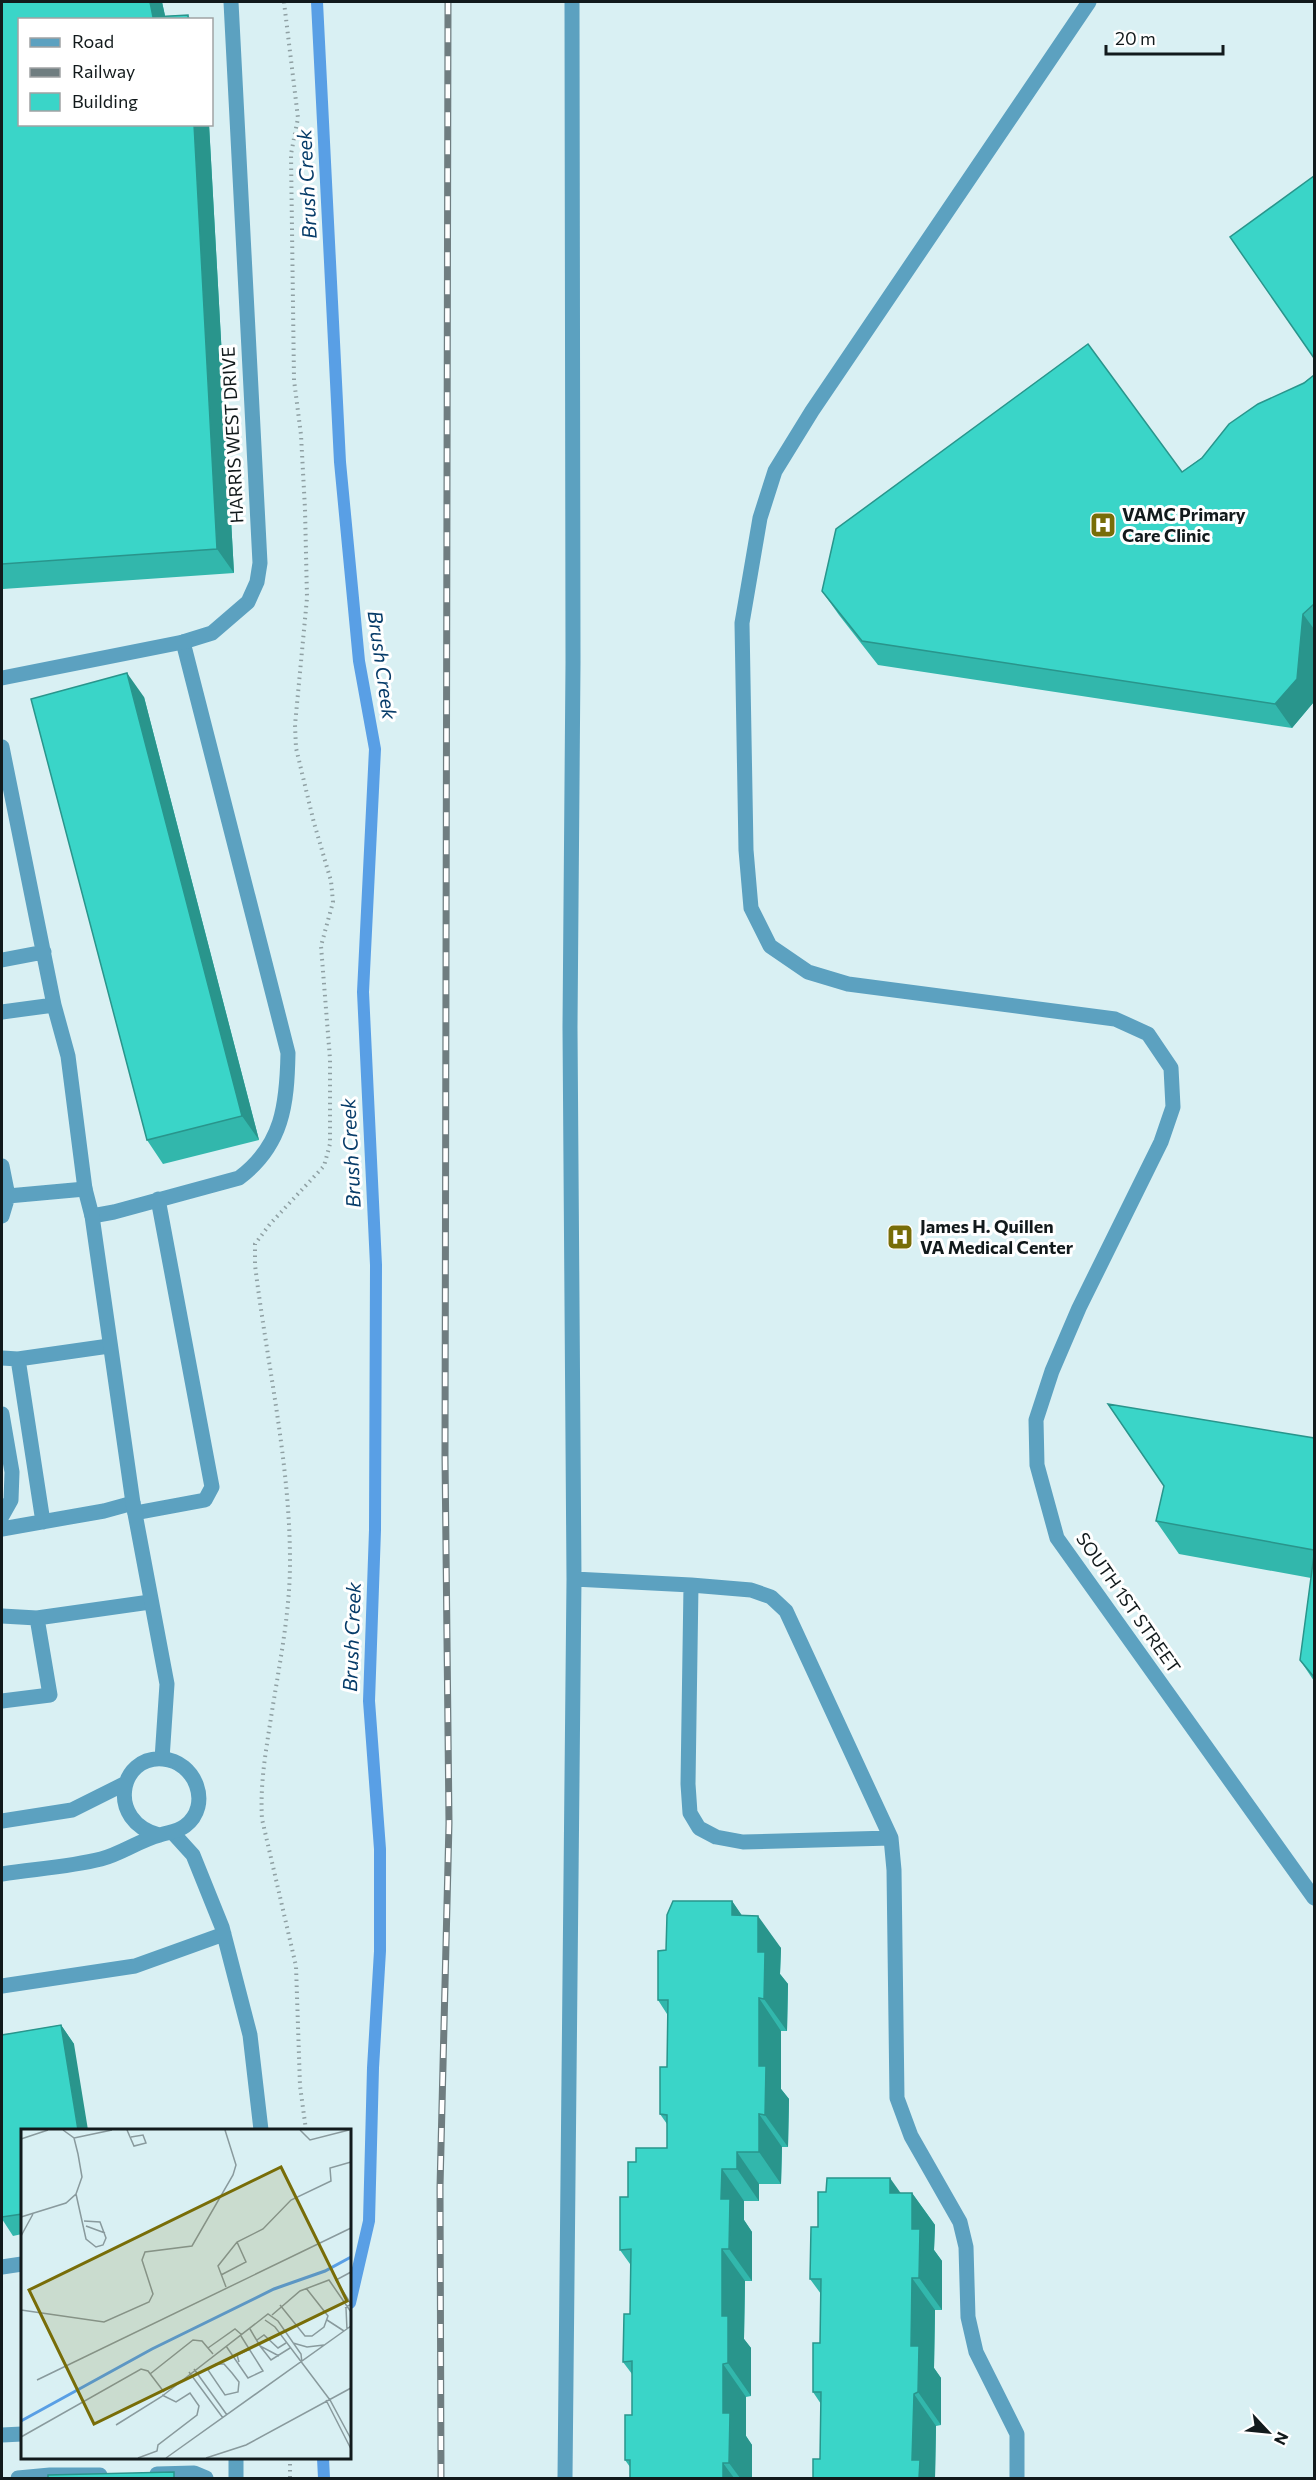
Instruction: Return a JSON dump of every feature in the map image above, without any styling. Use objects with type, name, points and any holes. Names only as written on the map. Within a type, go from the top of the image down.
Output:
[{"type":"street","name":"HARRIS WEST DRIVE","points":[[2,678],[183,642],[212,633],[248,602],[257,582],[260,563],[231,2]]},
{"type":"street","points":[[565,2478],[574,1579],[570,1027],[573,663],[572,2]]},
{"type":"street","name":"SOUTH 1ST STREET","points":[[1089,2],[812,411],[775,471],[760,518],[742,623],[746,850],[751,908],[770,946],[808,972],[848,984],[1115,1019],[1148,1034],[1171,1068],[1173,1107],[1161,1142],[1079,1308],[1052,1371],[1036,1420],[1037,1465],[1057,1538],[1314,1898]]},
{"type":"street","points":[[92,1216],[239,1178],[250,1169],[272,1141],[284,1113],[288,1083],[288,1053],[183,642]]},
{"type":"street","points":[[2,747],[54,1005],[68,1056],[85,1189],[92,1216],[134,1508],[167,1684],[162,1759]]},
{"type":"street","points":[[2,960],[44,952]]},
{"type":"street","points":[[2,1012],[54,1005]]},
{"type":"street","points":[[2,1166],[8,1197],[2,1216]]},
{"type":"street","points":[[8,1197],[85,1189]]},
{"type":"street","points":[[2,1529],[104,1511],[134,1508],[163,1510],[205,1500],[212,1487],[158,1199]]},
{"type":"street","points":[[2,1358],[18,1359],[109,1346]]},
{"type":"street","points":[[18,1359],[43,1522]]},
{"type":"street","points":[[2,1414],[12,1472],[11,1500],[2,1515]]},
{"type":"street","points":[[574,1579],[751,1590],[771,1597],[786,1611],[891,1838],[894,1870],[897,2098],[911,2136],[960,2222],[966,2247],[968,2317],[976,2352],[1017,2434],[1017,2478]]},
{"type":"street","points":[[691,1585],[688,1784],[690,1813],[699,1828],[717,1837],[743,1842],[891,1838]]},
{"type":"street","points":[[2,1616],[37,1618],[150,1602]]},
{"type":"street","points":[[2,1701],[50,1695],[37,1618]]},
{"type":"street","points":[[2,1874],[102,1858],[166,1834],[186,1826],[198,1806],[199,1793],[191,1774],[179,1763],[162,1759],[150,1760],[131,1774],[123,1797],[126,1810],[133,1822],[144,1831],[166,1834],[192,1855],[224,1934],[250,2035],[261,2129]]},
{"type":"street","points":[[2,1821],[72,1810],[126,1783]]},
{"type":"street","points":[[2,1986],[135,1966],[224,1934]]},
{"type":"street","points":[[2,2267],[21,2264]]},
{"type":"street","points":[[2,2435],[21,2434]]},
{"type":"street","points":[[236,2459],[236,2478]]},
{"type":"street","points":[[138,2475],[194,2473],[206,2478]]},
{"type":"street","points":[[18,2478],[50,2475],[116,2475]]},
{"type":"path","points":[[290,2459],[290,2478]]},
{"type":"building","points":[[2,2],[150,2],[153,17],[188,15],[188,18],[18,18],[18,126],[194,126],[217,549],[2,564]]},
{"type":"building","points":[[1314,176],[1314,358],[1230,237]]},
{"type":"building","name":"VAMC Primary Care Clinic","points":[[1088,344],[1182,472],[1202,458],[1229,424],[1258,404],[1304,383],[1314,375],[1314,604],[1303,614],[1297,679],[1275,704],[862,641],[822,591],[836,529]]},
{"type":"building","points":[[127,673],[242,1116],[147,1140],[31,699]]},
{"type":"building","points":[[1108,1404],[1314,1438],[1314,1550],[1156,1521],[1164,1486]]},
{"type":"building","points":[[1314,1555],[1314,1677],[1300,1660]]},
{"type":"building","points":[[673,1901],[732,1901],[732,1915],[758,1916],[758,1952],[765,1952],[764,1999],[759,1998],[759,2066],[766,2066],[765,2115],[759,2114],[759,2152],[737,2152],[737,2169],[722,2169],[721,2199],[730,2199],[729,2249],[722,2249],[722,2316],[728,2316],[728,2363],[723,2364],[723,2413],[730,2413],[729,2463],[723,2463],[723,2478],[630,2478],[630,2460],[625,2460],[625,2415],[632,2415],[632,2361],[623,2362],[624,2314],[630,2314],[631,2249],[620,2250],[620,2197],[628,2197],[628,2162],[636,2162],[636,2148],[667,2148],[667,2115],[660,2114],[660,2067],[667,2067],[668,2000],[658,2000],[658,1951],[666,1950],[667,1915]]},
{"type":"building","points":[[61,2025],[78,2129],[21,2129],[21,2214],[2,2217],[2,2035]]},
{"type":"building","points":[[827,2178],[890,2178],[890,2193],[912,2193],[912,2229],[920,2229],[919,2278],[912,2278],[911,2346],[919,2346],[918,2392],[914,2394],[912,2460],[920,2460],[919,2478],[813,2478],[813,2459],[820,2459],[821,2392],[813,2392],[813,2343],[820,2343],[821,2279],[810,2279],[811,2227],[818,2227],[818,2192],[826,2192]]},
{"type":"building","points":[[174,2472],[174,2478],[48,2478],[48,2475]]},
{"type":"waterway","name":"Brush Creek","points":[[317,2],[340,462],[359,661],[375,749],[363,992],[376,1265],[375,1530],[369,1701],[380,1849],[380,1951],[373,2068],[369,2221],[351,2299]]},
{"type":"waterway","name":"Brush Creek","points":[[323,2459],[324,2478]]},
{"type":"railway","points":[[441,2478],[440,2187],[449,1823],[445,1457],[448,2]]},
{"type":"place","name":"VAMC Primary Care Clinic","points":[[1103,525]]},
{"type":"place","name":"James H. Quillen VA Medical Center","points":[[900,1237]]}]
